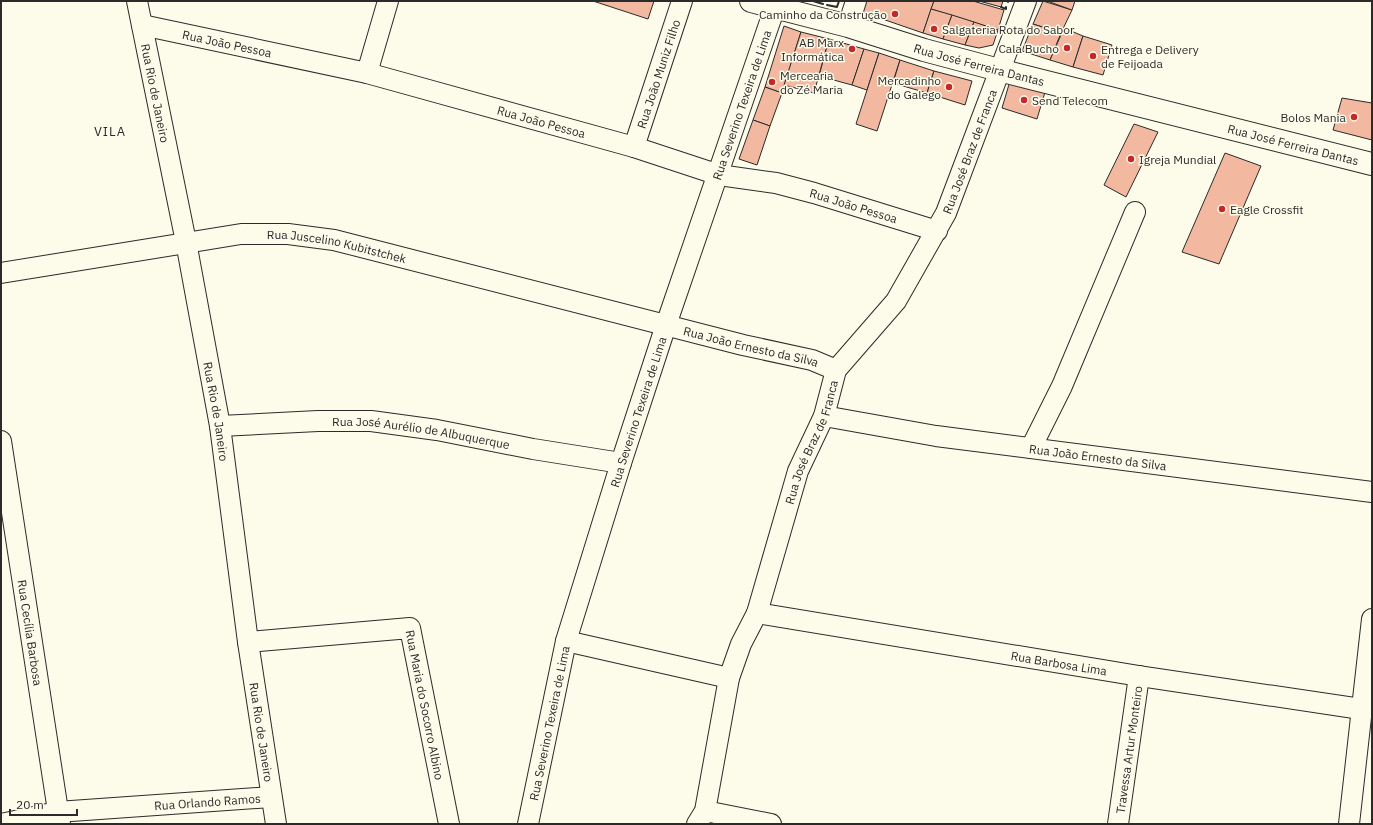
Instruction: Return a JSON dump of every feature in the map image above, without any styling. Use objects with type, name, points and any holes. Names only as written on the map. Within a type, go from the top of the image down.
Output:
[{"type":"street","name":"Rua Rio de Janeiro","points":[[138,1],[186,242],[220,426],[248,642],[276,824]]},
{"type":"street","points":[[367,73],[388,1]]},
{"type":"street","name":"Rua João Muniz Filho","points":[[634,147],[682,1]]},
{"type":"street","name":"Rua José Ferreira Dantas","points":[[751,1],[848,26],[924,50],[999,70],[1372,164]]},
{"type":"street","points":[[848,26],[856,1]]},
{"type":"street","name":"Rua José Braz de Franca","points":[[701,818],[729,678],[741,644],[757,613],[798,471],[824,416],[836,370],[896,301],[937,231],[962,173],[999,70],[1026,1]]},
{"type":"street","name":"Rua Severino Texeira de Lima","points":[[528,824],[566,641],[621,463],[666,325],[776,7]]},
{"type":"street","name":"Rua João Pessoa","points":[[142,25],[367,73],[634,147],[719,175],[776,183],[814,193],[937,231]]},
{"type":"street","points":[[1031,448],[1062,386],[1135,212]]},
{"type":"street","name":"Rua Juscelino Kubitstchek","points":[[1,273],[241,234],[288,234],[334,240],[666,325]]},
{"type":"street","name":"Rua João Ernesto da Silva","points":[[666,325],[812,360],[836,370]]},
{"type":"street","name":"Rua João Ernesto da Silva","points":[[824,416],[936,436],[1372,492]]},
{"type":"street","name":"Rua José Aurélio de Albuquerque","points":[[220,426],[318,421],[371,421],[437,430],[533,449],[621,463]]},
{"type":"street","name":"Rua Cecília Barbosa","points":[[1,441],[58,818]]},
{"type":"street","name":"Rua Barbosa Lima","points":[[757,613],[1139,676],[1361,709]]},
{"type":"street","points":[[1349,824],[1372,618]]},
{"type":"street","name":"Rua Maria do Socorro Albino","points":[[248,642],[410,628],[449,824]]},
{"type":"street","points":[[566,641],[729,678]]},
{"type":"street","name":"Travessa Artur Monteiro","points":[[1118,824],[1139,676]]},
{"type":"street","name":"Rua Orlando Ramos","points":[[1,824],[272,797]]},
{"type":"street","points":[[701,818],[771,824]]},
{"type":"building","points":[[593,1],[654,1],[648,19]]},
{"type":"building","points":[[866,1],[934,1],[923,33],[862,12]]},
{"type":"building","points":[[934,1],[973,1],[1004,10],[998,30],[931,9]]},
{"type":"building","points":[[979,1],[1003,1],[1001,7]]},
{"type":"building","points":[[1043,1],[1072,10],[1061,33],[1033,24]]},
{"type":"building","points":[[1047,1],[1075,1],[1072,10]]},
{"type":"building","points":[[931,9],[952,15],[943,39],[923,33]]},
{"type":"building","points":[[952,15],[974,22],[965,45],[943,39]]},
{"type":"building","points":[[974,22],[998,30],[993,45],[979,48],[965,45]]},
{"type":"building","points":[[1033,24],[1061,33],[1050,60],[1022,51]]},
{"type":"building","points":[[784,26],[801,32],[782,93],[765,87]]},
{"type":"building","name":"Cala Bucho","points":[[1064,28],[1083,36],[1073,67],[1050,60]]},
{"type":"building","points":[[801,32],[829,39],[814,93],[784,85]]},
{"type":"building","name":"Entrega e Delivery de Feijoada","points":[[1083,36],[1112,45],[1103,75],[1073,67]]},
{"type":"building","points":[[829,39],[864,49],[852,85],[819,76]]},
{"type":"building","points":[[864,49],[879,53],[867,90],[852,85]]},
{"type":"building","points":[[879,53],[900,60],[877,131],[856,124]]},
{"type":"building","points":[[900,60],[934,71],[927,93],[893,83]]},
{"type":"building","points":[[934,71],[972,81],[965,105],[927,93]]},
{"type":"building","name":"Send Telecom","points":[[1010,81],[1045,92],[1037,119],[1002,108]]},
{"type":"building","points":[[765,87],[782,93],[770,126],[753,120]]},
{"type":"building","name":"Bolos Mania","points":[[1342,98],[1372,103],[1372,140],[1333,130]]},
{"type":"building","points":[[753,120],[770,126],[757,165],[739,159]]},
{"type":"building","name":"Igreja Mundial","points":[[1134,124],[1158,132],[1126,197],[1104,185]]},
{"type":"building","name":"Eagle Crossfit","points":[[1225,153],[1261,166],[1219,264],[1182,252]]},
{"type":"wall","points":[[813,1],[823,4]]},
{"type":"wall","points":[[827,5],[837,7],[839,1]]},
{"type":"wall","points":[[1001,7],[1006,9],[1006,7]]},
{"type":"place","name":"Caminho da Construção","points":[[895,14]]},
{"type":"place","name":"Salgateria Rota do Sabor","points":[[934,29]]},
{"type":"place","name":"Cala Bucho","points":[[1067,48]]},
{"type":"place","name":"AB Marx Informática","points":[[852,49]]},
{"type":"place","name":"Entrega e Delivery de Feijoada","points":[[1093,56]]},
{"type":"place","name":"Mercearia do Zé Maria","points":[[772,82]]},
{"type":"place","name":"Mercadinho do Galego","points":[[949,87]]},
{"type":"place","name":"Send Telecom","points":[[1024,100]]},
{"type":"place","name":"Bolos Mania","points":[[1354,117]]},
{"type":"place","name":"Igreja Mundial","points":[[1131,159]]},
{"type":"place","name":"Eagle Crossfit","points":[[1222,209]]},
{"type":"district","name":"VILA","points":[[110,131]]}]
